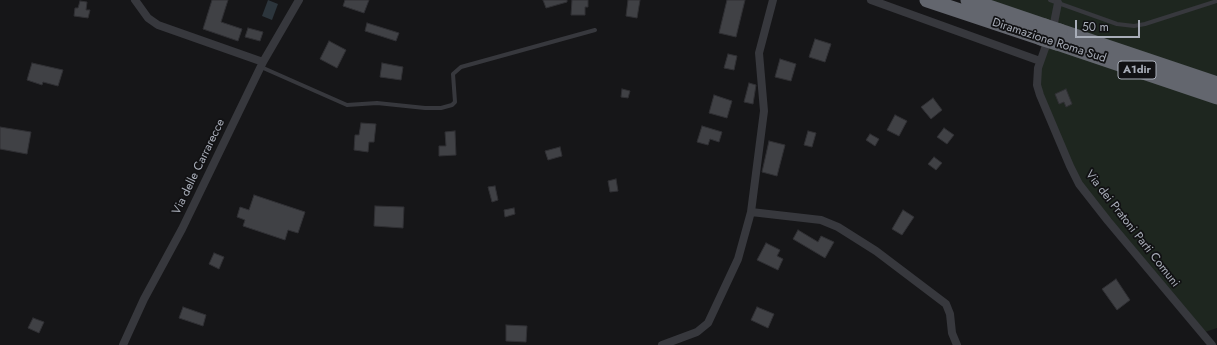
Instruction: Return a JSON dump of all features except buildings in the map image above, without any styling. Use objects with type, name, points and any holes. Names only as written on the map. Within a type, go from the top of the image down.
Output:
[{"type":"highway","name":"Diramazione Roma Sud","points":[[927,0],[1043,32],[1217,84]]},
{"type":"highway","name":"Diramazione Roma Sud","points":[[968,0],[1043,32]]},
{"type":"highway","name":"Diramazione Roma Sud","points":[[1058,37],[1217,97]]},
{"type":"street","points":[[135,0],[148,18],[158,25],[262,65]]},
{"type":"street","name":"Via delle Carrarecce","points":[[123,345],[144,299],[182,229],[262,65],[299,0]]},
{"type":"street","points":[[662,345],[697,332],[708,323],[738,259],[751,212],[764,111],[759,53],[773,0]]},
{"type":"street","points":[[871,0],[1040,62]]},
{"type":"street","name":"Via dei Pratoni Parti Comuni","points":[[1054,1],[1054,23],[1040,62],[1037,79],[1040,96],[1079,184],[1126,244],[1212,345]]},
{"type":"street","points":[[751,212],[821,220],[838,227],[870,247],[946,304],[950,314],[952,334],[957,345]]},
{"type":"lane","points":[[1054,1],[1118,24],[1134,26],[1146,24],[1217,1]]},
{"type":"lane","points":[[262,65],[347,105],[377,102],[425,108],[441,108],[452,105],[455,102],[454,74],[461,67],[595,30]]},
{"type":"shaded area","points":[[268,0],[278,4],[272,20],[262,16]]},
{"type":"shaded area","points":[[991,0],[1217,0],[1217,328],[1202,333],[1085,192],[1040,95],[1041,38]]}]
